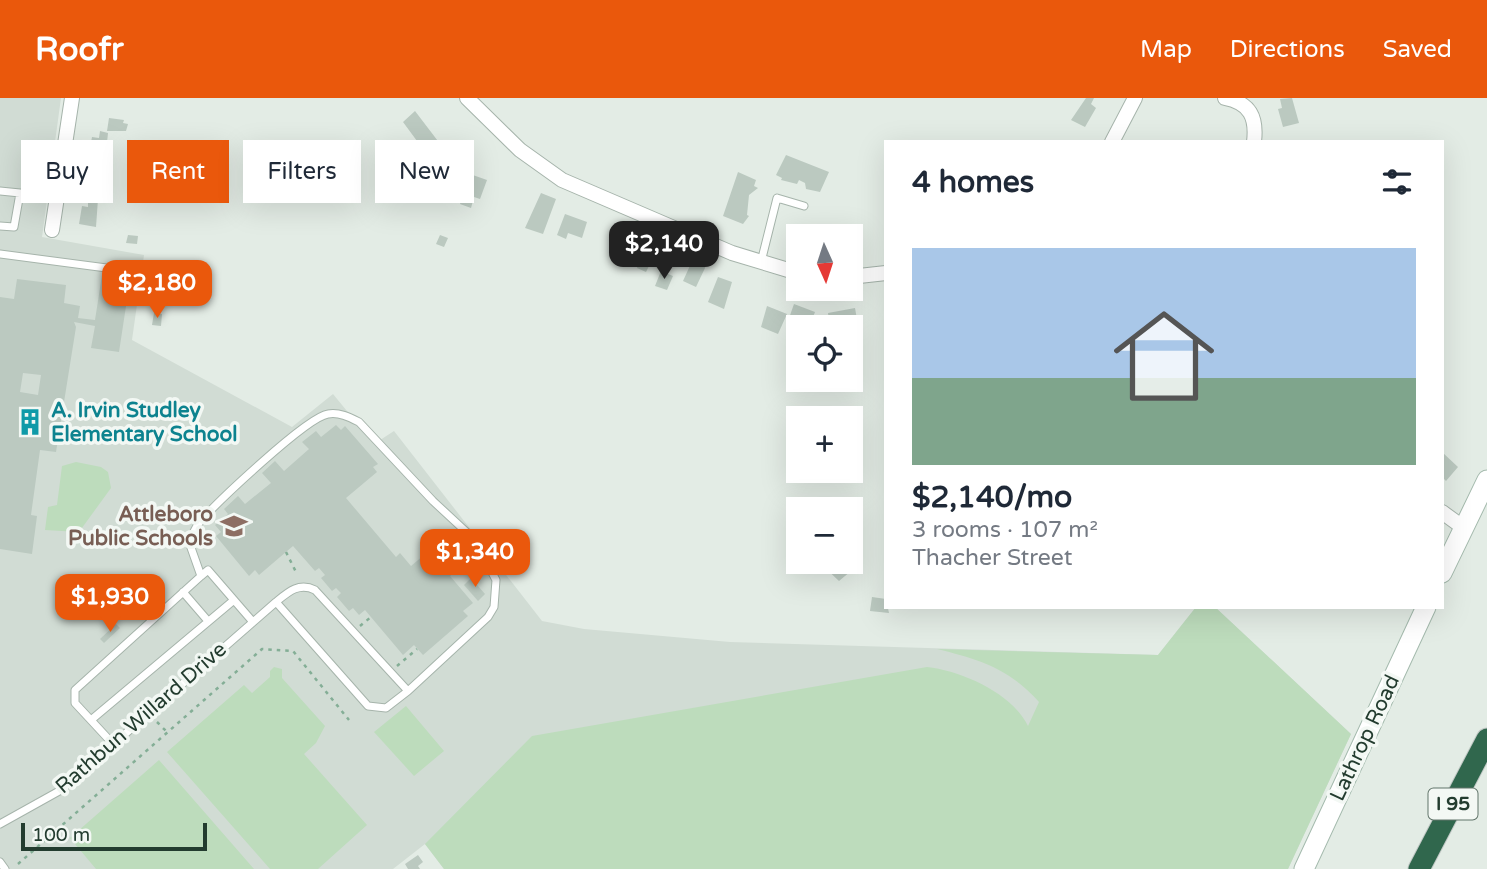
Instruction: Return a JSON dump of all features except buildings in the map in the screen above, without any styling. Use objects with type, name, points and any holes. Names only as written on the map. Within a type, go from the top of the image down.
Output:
[{"type":"highway","name":"I 95","points":[[1419,869],[1487,739]]},
{"type":"main road","points":[[1444,569],[1487,480]]},
{"type":"main road","name":"Lathrop Road","points":[[1304,869],[1425,609]]},
{"type":"street","points":[[51,230],[72,98]]},
{"type":"street","points":[[467,98],[520,150],[562,180],[709,244],[786,270]]},
{"type":"street","points":[[1113,140],[1135,98]]},
{"type":"street","points":[[1225,98],[1244,104],[1250,110],[1254,117],[1254,140]]},
{"type":"street","points":[[863,276],[884,273]]},
{"type":"street","points":[[1444,513],[1464,528]]},
{"type":"lane","points":[[0,191],[20,193],[15,227],[0,226]]},
{"type":"lane","points":[[760,262],[777,198],[804,206]]},
{"type":"lane","points":[[0,254],[137,272]]},
{"type":"lane","points":[[201,576],[189,542],[198,524],[302,429],[326,414],[345,415],[359,422],[433,501],[475,540],[496,580],[494,607],[488,617],[386,708],[368,706],[276,602]]},
{"type":"lane","points":[[113,744],[75,703],[75,690],[201,576],[208,570],[253,622]]},
{"type":"lane","name":"Rathbun Willard Drive","points":[[0,824],[61,790],[295,588],[309,587],[315,590],[408,691]]},
{"type":"lane","points":[[183,592],[208,621]]},
{"type":"lane","points":[[91,720],[234,600]]},
{"type":"lane","points":[[0,862],[5,869]]},
{"type":"path","points":[[286,552],[297,574]]},
{"type":"path","points":[[359,626],[371,617]]},
{"type":"path","points":[[18,864],[262,649],[293,651],[349,720]]},
{"type":"path","points":[[394,668],[417,649]]},
{"type":"path","points":[[156,722],[168,733]]},
{"type":"shaded area","name":"Attleboro Public Schools","points":[[0,98],[61,98],[55,140],[21,140],[21,203],[47,203],[42,237],[144,255],[132,340],[292,427],[333,394],[374,444],[394,431],[542,621],[584,629],[730,642],[1158,655],[1194,609],[1217,609],[1351,734],[1288,869],[444,869],[425,844],[393,869],[0,869]]},
{"type":"green space","points":[[76,462],[101,467],[108,472],[111,488],[79,532],[45,530],[48,507],[57,505],[62,466]]},
{"type":"green space","points":[[1194,609],[1217,609],[1351,734],[1288,869],[444,869],[425,844],[532,736],[927,667],[955,673],[985,686],[1010,703],[1028,726],[1039,702],[1028,690],[993,667],[937,649],[1158,655]]},
{"type":"green space","points":[[274,667],[282,669],[282,678],[325,726],[316,743],[304,754],[367,825],[318,869],[270,869],[167,752],[244,685],[252,693],[270,677],[270,671]]},
{"type":"green space","points":[[406,706],[444,751],[414,776],[374,732]]},
{"type":"green space","points":[[159,760],[254,869],[96,869],[70,838]]},
{"type":"place","name":"A. Irvin Studley Elementary School","points":[[30,422]]},
{"type":"place","name":"Attleboro Public Schools","points":[[234,526]]}]
